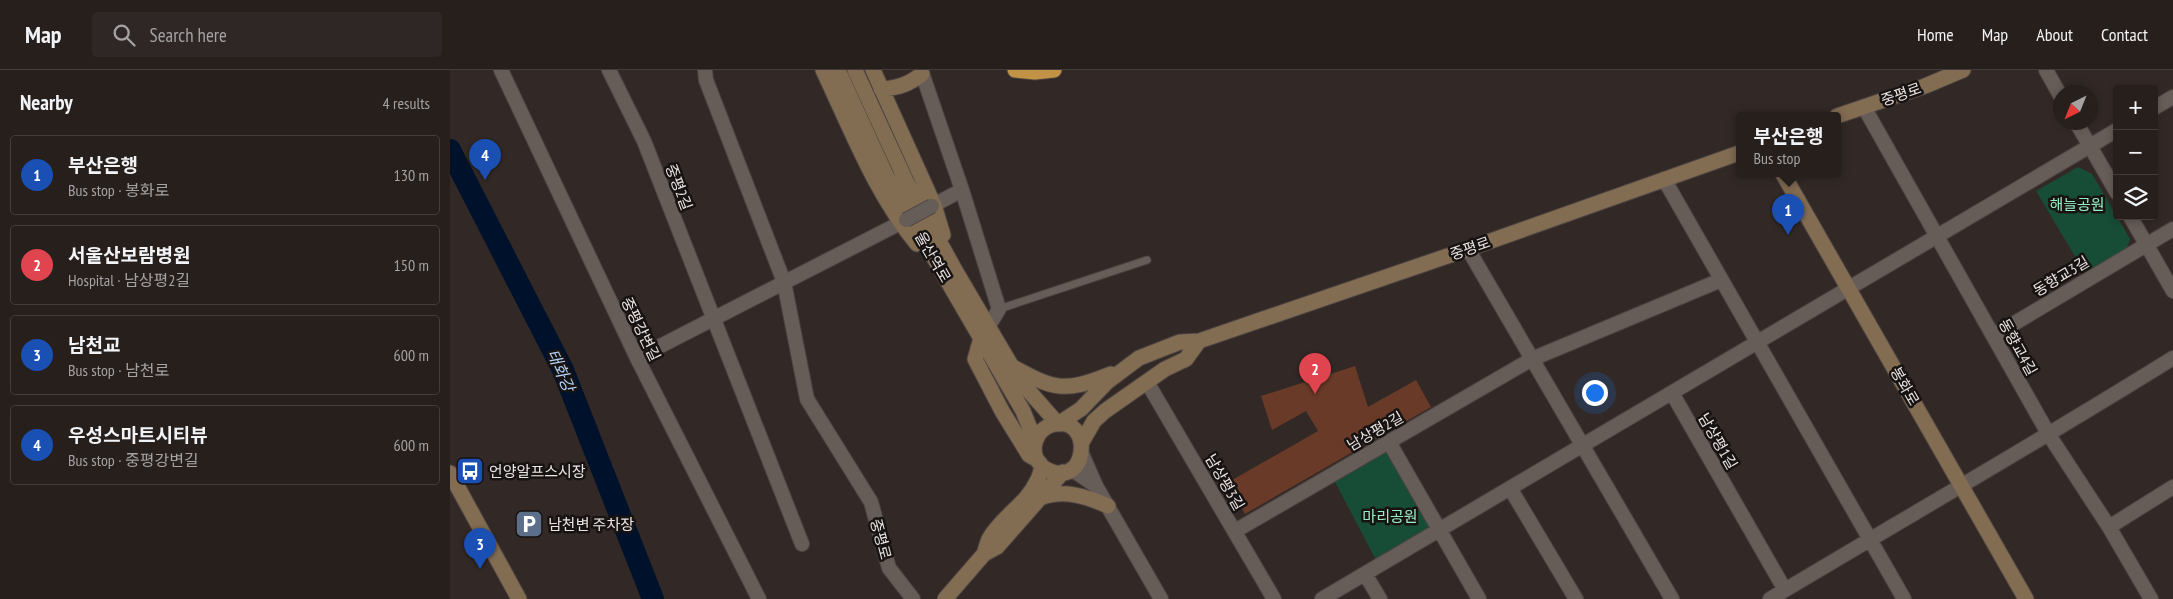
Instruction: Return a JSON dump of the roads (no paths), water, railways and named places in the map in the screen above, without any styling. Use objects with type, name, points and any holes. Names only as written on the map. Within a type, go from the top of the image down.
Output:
[{"type":"highway","points":[[1015,70],[1035,72],[1054,70]]},
{"type":"main road","points":[[823,70],[882,194],[902,221],[949,273]]},
{"type":"main road","name":"울산역로","points":[[838,70],[886,175],[985,332],[1023,411],[1035,441]]},
{"type":"main road","name":"울산역로","points":[[855,70],[949,273]]},
{"type":"main road","points":[[873,70],[933,205],[949,273]]},
{"type":"main road","name":"중평로","points":[[1841,115],[1925,86],[1963,70]]},
{"type":"main road","points":[[881,89],[896,88],[909,84],[921,72]]},
{"type":"main road","name":"중평로","points":[[1122,369],[1139,358],[1180,342],[1200,341],[1468,250],[1736,154]]},
{"type":"main road","name":"봉화로","points":[[1785,177],[2026,599]]},
{"type":"main road","points":[[985,332],[975,359],[1007,419],[1029,455],[1048,470],[1067,471]]},
{"type":"main road","name":"울산역로","points":[[985,332],[1011,366],[1020,382],[1058,424]]},
{"type":"main road","points":[[945,599],[984,554],[996,547],[1040,498],[1067,471],[1077,464],[1094,421],[1121,398],[1165,369],[1186,359],[1200,341]]},
{"type":"main road","points":[[1011,366],[1038,381],[1062,387],[1084,385],[1122,369]]},
{"type":"main road","points":[[984,554],[989,539],[1032,491],[1038,480],[1039,462],[1034,451],[1035,441],[1043,430],[1058,424],[1081,409],[1106,382],[1122,369]]},
{"type":"main road","points":[[1058,424],[1073,429],[1082,448]]},
{"type":"main road","points":[[450,473],[519,599]]},
{"type":"main road","points":[[1040,498],[1053,493],[1088,497],[1108,506]]},
{"type":"street","name":"중평강변길","points":[[502,70],[636,358],[759,599]]},
{"type":"street","name":"중평2길","points":[[609,70],[644,141],[802,544]]},
{"type":"street","points":[[705,70],[706,80],[784,282]]},
{"type":"street","points":[[2046,70],[2054,85]]},
{"type":"street","points":[[921,72],[962,190],[999,309],[985,332]]},
{"type":"street","points":[[2158,105],[2173,96]]},
{"type":"street","name":"동향교4길","points":[[1864,107],[2049,435],[2109,527],[2151,599]]},
{"type":"street","points":[[2081,130],[2113,186]]},
{"type":"street","points":[[1322,599],[2113,132]]},
{"type":"street","points":[[1664,180],[1904,599]]},
{"type":"street","points":[[636,358],[962,190]]},
{"type":"street","points":[[2132,220],[2173,291]]},
{"type":"street","name":"동향교3길","points":[[1993,336],[2173,229]]},
{"type":"street","points":[[1468,250],[1672,599]]},
{"type":"street","points":[[1532,359],[1721,280]]},
{"type":"street","name":"중평로","points":[[784,282],[807,400],[871,502],[888,568],[913,599]]},
{"type":"street","points":[[1770,599],[2049,435],[2173,358]]},
{"type":"street","name":"남상평2길","points":[[1234,531],[1532,359]]},
{"type":"street","name":"남상평3길","points":[[1147,382],[1274,599]]},
{"type":"street","name":"남상평1길","points":[[1672,393],[1785,590]]},
{"type":"street","points":[[1389,442],[1479,599]]},
{"type":"street","points":[[1082,448],[1096,486],[1161,599]]},
{"type":"street","points":[[1067,471],[1096,486]]},
{"type":"street","points":[[2109,527],[2173,487]]},
{"type":"street","points":[[1510,488],[1576,599]]},
{"type":"street","points":[[1365,574],[1380,599]]},
{"type":"lane","points":[[999,309],[1146,260]]},
{"type":"waterway","name":"태화강","points":[[450,150],[563,370],[653,599]]},
{"type":"place","name":"우성스마트시티뷰","points":[[485,180]]},
{"type":"place","name":"부산은행","points":[[1788,235]]},
{"type":"place","name":"서울산보람병원","points":[[1315,394]]},
{"type":"place","name":"언양알프스시장","points":[[470,471]]},
{"type":"place","name":"남천변 주차장","points":[[529,524]]},
{"type":"place","name":"남천교","points":[[480,569]]},
{"type":"park label","name":"해늘공원","points":[[2077,204]]},
{"type":"park label","name":"마리공원","points":[[1390,516]]}]
